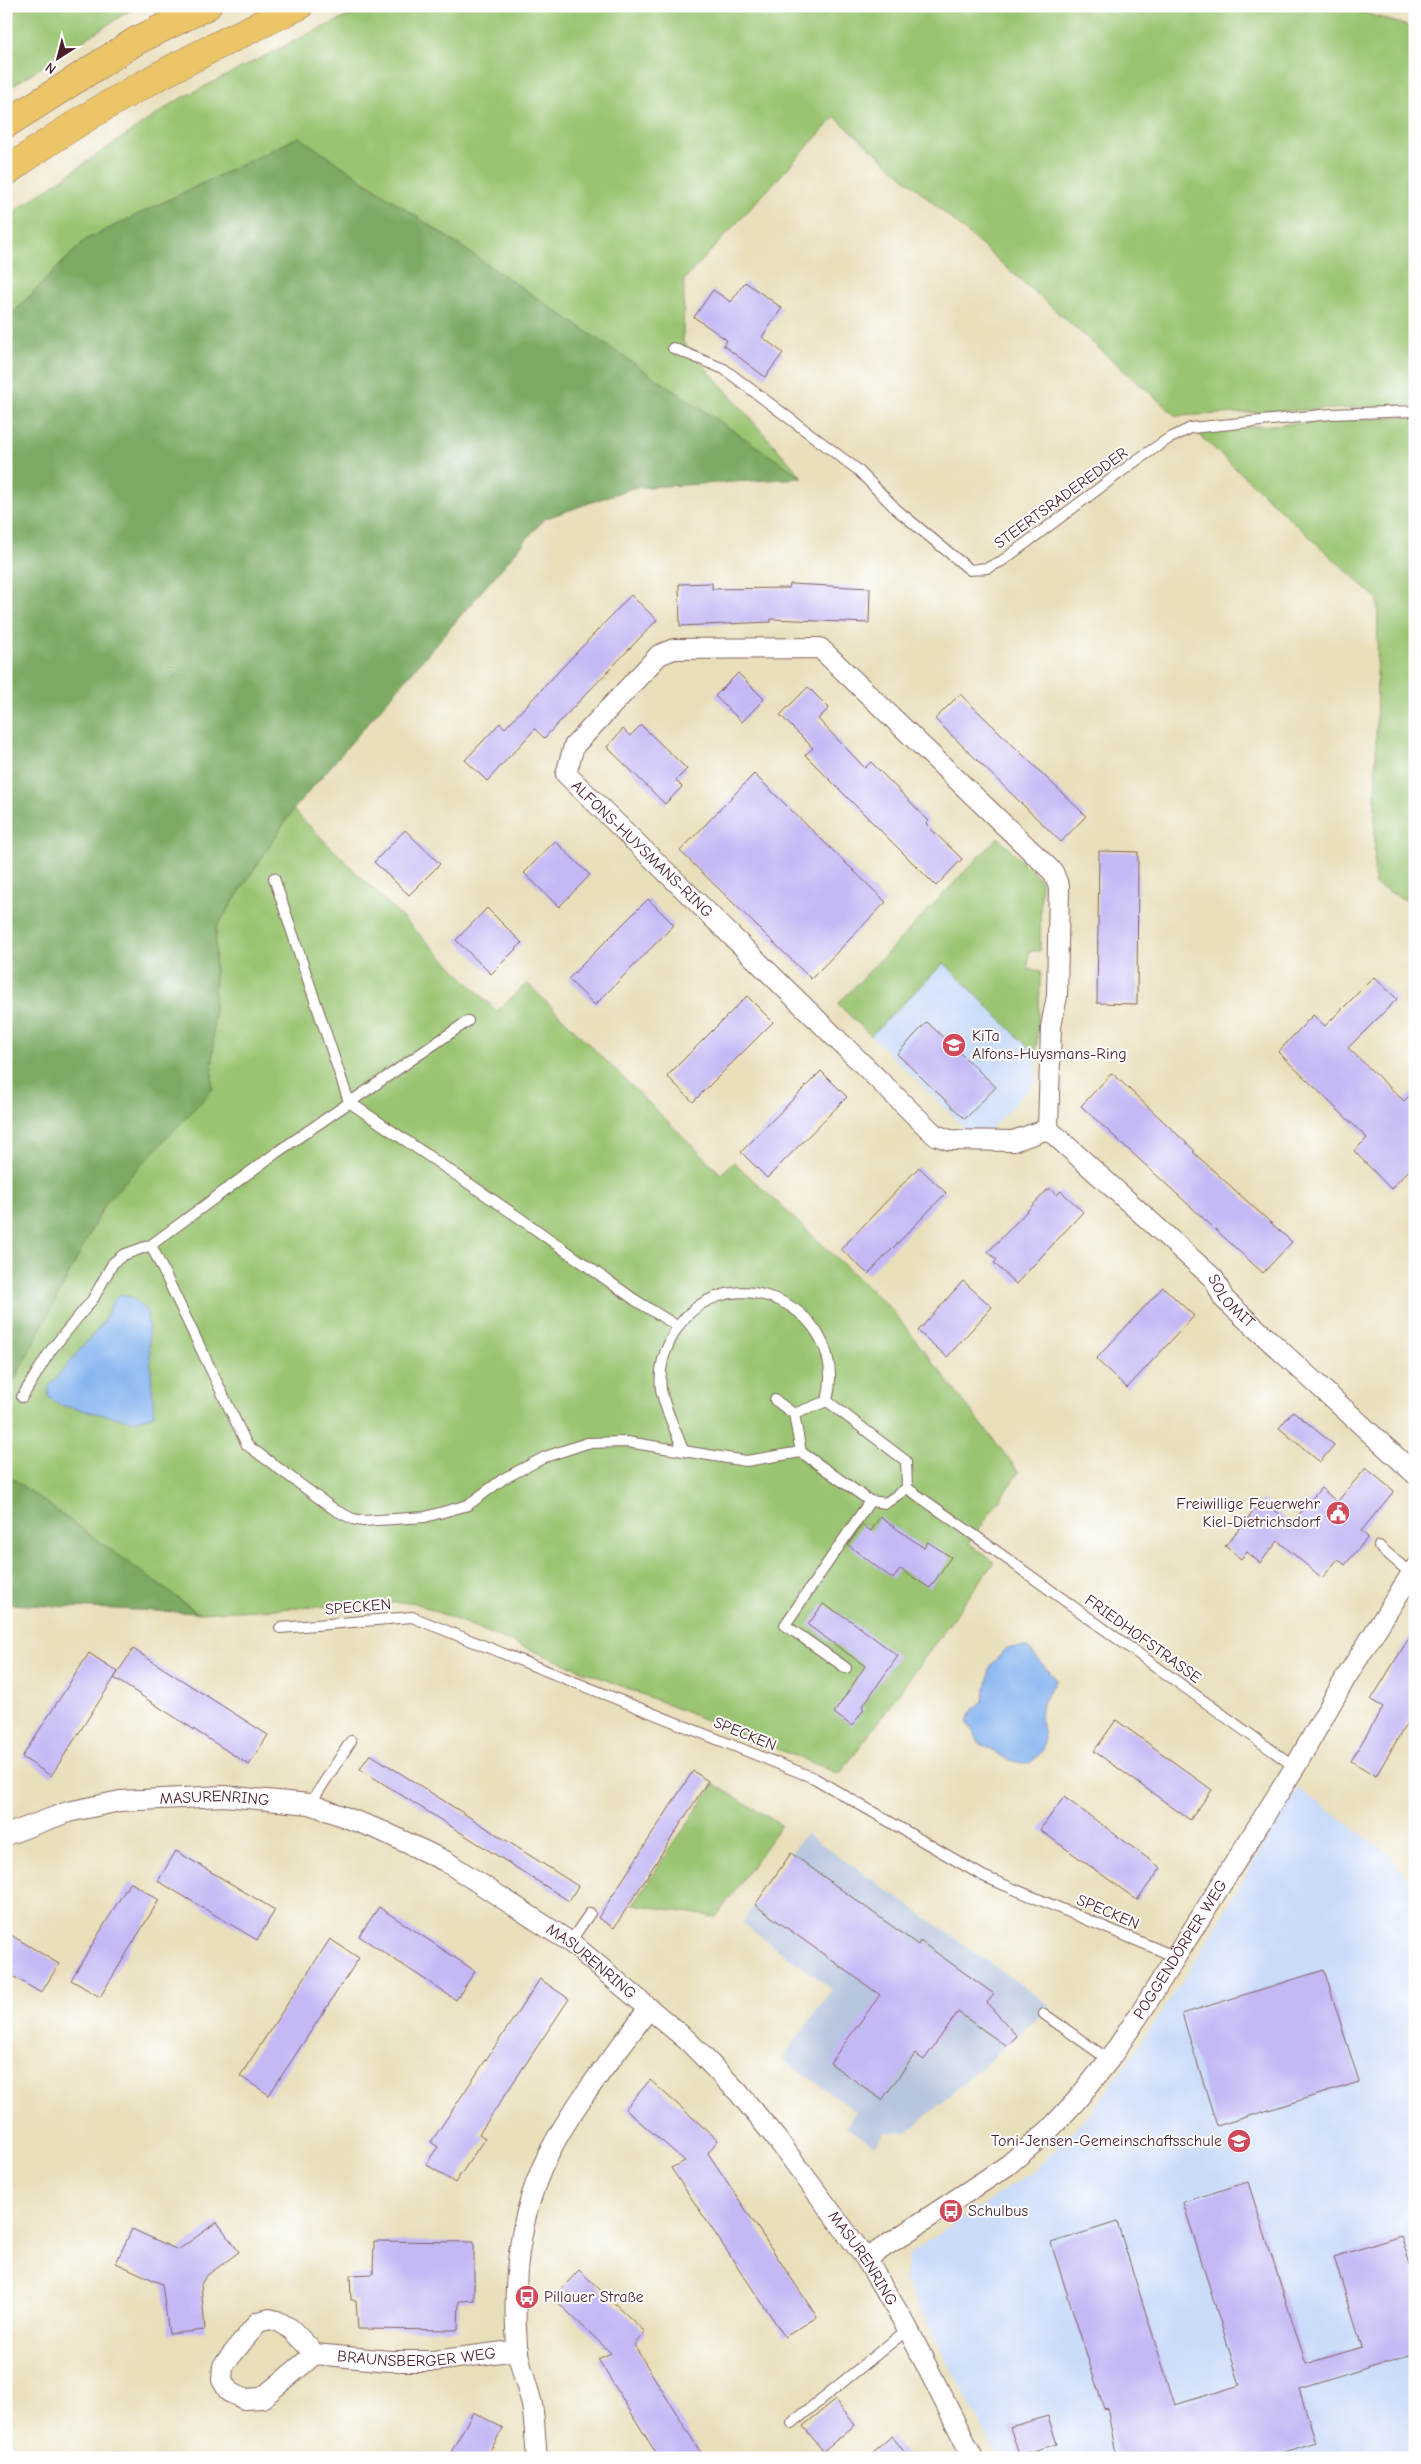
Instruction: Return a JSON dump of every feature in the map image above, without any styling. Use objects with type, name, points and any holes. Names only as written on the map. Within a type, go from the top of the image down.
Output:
[{"type":"highway","points":[[6,124],[136,41],[207,6]]},
{"type":"highway","points":[[6,172],[76,124],[155,77],[299,6]]},
{"type":"street","name":"ALFONS-HUYSMANS-RING","points":[[820,648],[1053,872],[1058,886],[1057,996],[1051,1027],[1048,1129],[1013,1141],[950,1140],[935,1135],[566,774],[574,746],[659,655],[674,649],[820,648]]},
{"type":"street","name":"SOLOMIT","points":[[1048,1129],[1214,1279],[1224,1299],[1415,1474]]},
{"type":"street","name":"POGGENDÖRPER WEG","points":[[866,2259],[1008,2165],[1049,2130],[1076,2101],[1109,2060],[1295,1767],[1412,1570]]},
{"type":"street","name":"MASURENRING","points":[[6,1835],[68,1812],[120,1801],[224,1796],[310,1804],[382,1831],[445,1861],[570,1942],[688,2041],[738,2092],[780,2142],[866,2259],[908,2330],[973,2458]]},
{"type":"street","points":[[536,2458],[532,2406],[518,2350],[514,2302],[520,2242],[532,2195],[550,2151],[576,2108],[650,2008]]},
{"type":"street","name":"BRAUNSBERGER WEG","points":[[315,2354],[262,2398],[244,2399],[229,2392],[222,2380],[223,2366],[258,2322],[270,2319],[291,2329],[315,2354],[390,2361],[434,2361],[518,2350]]},
{"type":"lane","name":"STEERTSRADEREDDER","points":[[673,348],[724,370],[858,470],[896,509],[970,570],[986,568],[1002,561],[1168,439],[1192,428],[1331,414],[1415,411]]},
{"type":"lane","points":[[274,878],[349,1102],[635,1300],[677,1326]]},
{"type":"lane","points":[[22,1397],[51,1350],[93,1299],[113,1263],[123,1255],[151,1246],[349,1102],[468,1021]]},
{"type":"lane","points":[[151,1246],[247,1445],[335,1510],[353,1519],[363,1521],[425,1517],[468,1505],[503,1479],[545,1457],[587,1444],[627,1442],[746,1461],[801,1452]]},
{"type":"lane","points":[[683,1450],[661,1389],[663,1356],[677,1326],[701,1304],[732,1292],[765,1294],[782,1300],[795,1308],[818,1332],[829,1364],[826,1401]]},
{"type":"lane","points":[[775,1400],[794,1414],[801,1452],[870,1501],[886,1504],[907,1488],[906,1461],[826,1401]]},
{"type":"lane","points":[[794,1414],[826,1401]]},
{"type":"lane","name":"FRIEDHOFSTRASSE","points":[[907,1488],[1295,1767]]},
{"type":"lane","points":[[846,1668],[785,1624],[870,1501]]},
{"type":"lane","points":[[1379,1546],[1412,1570]]},
{"type":"lane","name":"SPECKEN","points":[[280,1628],[412,1617],[814,1778],[983,1876],[1176,1957]]},
{"type":"lane","points":[[310,1804],[351,1741]]},
{"type":"lane","points":[[570,1942],[590,1913]]},
{"type":"lane","points":[[1044,2014],[1109,2060]]},
{"type":"lane","points":[[792,2423],[908,2330]]},
{"type":"shaded area","name":"KiTa Alfons-Huysmans-Ring","points":[[944,963],[1036,1055],[1036,1081],[985,1135],[968,1131],[871,1036]]},
{"type":"shaded area","name":"Toni-Jensen-Gemeinschaftsschule","points":[[1297,1788],[1390,1854],[1415,1892],[1415,2458],[1001,2458],[992,2446],[904,2279],[909,2254],[1037,2168],[1090,2113],[1123,2069],[1193,1965]]},
{"type":"shaded area","points":[[806,1833],[1051,2006],[907,2133],[885,2132],[875,2146],[846,2126],[856,2111],[782,2059],[832,1989],[742,1923]]},
{"type":"green space","points":[[6,6],[137,6],[6,90]]},
{"type":"green space","points":[[372,6],[1341,6],[1415,28],[1415,405],[1176,416],[835,117],[684,280],[683,342],[803,478],[299,137],[85,240],[6,320],[6,217],[176,101],[310,33]]},
{"type":"green space","points":[[299,137],[803,478],[632,488],[544,519],[293,810],[216,928],[212,1090],[106,1202],[6,1396],[6,320],[85,240]]},
{"type":"green space","points":[[1415,416],[1415,905],[1374,884],[1378,600],[1194,430]]},
{"type":"green space","points":[[293,810],[497,1011],[527,983],[721,1174],[734,1162],[892,1310],[1019,1472],[969,1543],[994,1562],[840,1774],[412,1602],[198,1613],[6,1474],[6,1396],[106,1202],[212,1090],[216,928]]},
{"type":"green space","points":[[998,837],[1041,880],[1040,951],[1029,951],[1028,969],[1041,971],[1036,1055],[944,963],[871,1036],[838,1004]]},
{"type":"green space","points":[[6,1474],[198,1613],[6,1604]]},
{"type":"green space","points":[[714,1784],[781,1825],[716,1917],[633,1904]]},
{"type":"water","points":[[121,1294],[133,1298],[147,1312],[154,1415],[133,1421],[59,1405],[48,1397],[49,1386],[103,1323],[113,1301]]},
{"type":"water","points":[[1027,1647],[1057,1680],[1045,1697],[1041,1707],[1044,1745],[1036,1757],[1028,1764],[1008,1760],[980,1743],[967,1722],[971,1712],[983,1701],[991,1665],[1007,1648]]},
{"type":"building","points":[[745,282],[782,308],[762,337],[783,353],[765,377],[723,345],[727,340],[694,317],[713,290],[731,302]]},
{"type":"building","points":[[712,583],[712,589],[789,588],[790,584],[870,588],[869,623],[771,619],[771,622],[680,626],[679,584]]},
{"type":"building","points":[[631,595],[657,620],[544,738],[535,729],[487,781],[465,760],[500,723],[505,728]]},
{"type":"building","points":[[738,673],[764,699],[742,722],[715,696]]},
{"type":"building","points":[[808,687],[829,708],[818,719],[865,768],[871,762],[929,821],[926,824],[962,859],[936,886],[805,755],[813,748],[780,715]]},
{"type":"building","points":[[960,694],[1086,816],[1061,842],[935,719]]},
{"type":"building","points":[[641,725],[687,769],[676,780],[682,787],[665,804],[607,747],[623,729],[630,736]]},
{"type":"building","points":[[754,774],[886,902],[811,979],[680,851]]},
{"type":"building","points":[[405,830],[440,864],[409,895],[374,862]]},
{"type":"building","points":[[555,841],[590,875],[559,907],[524,873]]},
{"type":"building","points":[[1099,851],[1138,852],[1137,1004],[1097,1003]]},
{"type":"building","points":[[648,899],[674,925],[595,1005],[568,979]]},
{"type":"building","points":[[487,908],[522,943],[491,974],[456,940]]},
{"type":"building","points":[[1374,977],[1397,999],[1348,1048],[1404,1101],[1415,1090],[1415,1164],[1391,1189],[1354,1151],[1367,1138],[1278,1052],[1313,1015],[1325,1026]]},
{"type":"building","points":[[747,996],[773,1022],[693,1102],[667,1076]]},
{"type":"building","points":[[927,1022],[996,1087],[965,1119],[897,1054]]},
{"type":"building","points":[[821,1071],[847,1097],[767,1178],[741,1152]]},
{"type":"building","points":[[1112,1073],[1195,1151],[1193,1152],[1292,1242],[1263,1273],[1081,1106]]},
{"type":"building","points":[[919,1167],[946,1193],[868,1274],[841,1249]]},
{"type":"building","points":[[1049,1188],[1057,1195],[1061,1191],[1083,1212],[1016,1284],[994,1263],[997,1260],[988,1252]]},
{"type":"building","points":[[963,1281],[992,1307],[947,1357],[918,1331]]},
{"type":"building","points":[[1163,1287],[1194,1316],[1127,1388],[1096,1359]]},
{"type":"building","points":[[1293,1411],[1334,1445],[1320,1462],[1279,1428]]},
{"type":"building","name":"Freiwillige Feuerwehr Kiel-Dietrichsdorf","points":[[1366,1468],[1394,1491],[1361,1531],[1368,1537],[1345,1565],[1338,1559],[1322,1578],[1278,1541],[1260,1563],[1247,1552],[1241,1559],[1225,1546],[1263,1500],[1291,1524],[1321,1488],[1337,1502]]},
{"type":"building","points":[[880,1517],[924,1548],[928,1542],[951,1557],[930,1588],[900,1569],[893,1579],[848,1545],[862,1525],[871,1531]]},
{"type":"building","points":[[823,1604],[850,1620],[898,1656],[862,1707],[864,1709],[852,1726],[834,1713],[865,1666],[808,1625]]},
{"type":"building","points":[[1415,1628],[1415,1709],[1376,1776],[1351,1761],[1383,1707],[1371,1700]]},
{"type":"building","points":[[133,1649],[268,1735],[249,1765],[114,1678]]},
{"type":"building","points":[[89,1653],[118,1672],[51,1776],[22,1757]]},
{"type":"building","points":[[1116,1720],[1212,1790],[1190,1820],[1094,1751]]},
{"type":"building","points":[[370,1754],[578,1886],[569,1901],[360,1769]]},
{"type":"building","points":[[693,1771],[708,1781],[614,1928],[598,1918]]},
{"type":"building","points":[[1064,1797],[1161,1868],[1137,1900],[1040,1830]]},
{"type":"building","points":[[176,1851],[275,1910],[257,1940],[158,1881]]},
{"type":"building","points":[[791,1853],[918,1945],[920,1941],[994,1994],[987,2003],[1017,2036],[1006,2046],[958,2012],[924,2060],[915,2054],[882,2100],[830,2063],[880,1995],[755,1905]]},
{"type":"building","points":[[130,1882],[159,1900],[100,1997],[71,1980]]},
{"type":"building","points":[[379,1907],[475,1971],[456,2000],[359,1936]]},
{"type":"building","points":[[6,1932],[59,1964],[41,1993],[6,1972]]},
{"type":"building","points":[[330,1939],[359,1958],[269,2095],[240,2076]]},
{"type":"building","points":[[1324,1970],[1359,2082],[1217,2126],[1182,2014]]},
{"type":"building","points":[[540,1979],[569,1999],[479,2134],[485,2138],[455,2183],[426,2164],[438,2147],[431,2142]]},
{"type":"building","points":[[650,2080],[718,2140],[708,2153],[817,2317],[785,2337],[671,2168],[685,2161],[625,2109]]},
{"type":"building","points":[[1248,2182],[1306,2364],[1362,2347],[1334,2257],[1401,2236],[1415,2280],[1415,2353],[1299,2389],[1316,2442],[1266,2458],[1117,2458],[1107,2408],[1104,2409],[1051,2243],[1117,2222],[1175,2405],[1240,2385],[1183,2202]]},
{"type":"building","points":[[217,2222],[239,2252],[206,2276],[201,2284],[205,2330],[169,2334],[162,2284],[116,2263],[132,2229],[178,2250]]},
{"type":"building","points":[[374,2241],[474,2242],[474,2300],[459,2301],[458,2330],[358,2329],[356,2300],[351,2300],[350,2275],[373,2274]]},
{"type":"building","points":[[579,2270],[645,2332],[634,2345],[704,2458],[659,2458],[598,2359],[611,2353],[553,2298]]},
{"type":"building","points":[[835,2400],[855,2425],[823,2451],[803,2426]]},
{"type":"building","points":[[473,2412],[503,2428],[486,2458],[448,2458]]},
{"type":"building","points":[[1048,2416],[1057,2444],[1019,2455],[1010,2427]]},
{"type":"building","points":[[892,2436],[909,2458],[866,2458]]},
{"type":"place","name":"KiTa Alfons-Huysmans-Ring","points":[[954,1045]]},
{"type":"place","name":"Freiwillige Feuerwehr Kiel-Dietrichsdorf","points":[[1338,1513]]},
{"type":"place","name":"Toni-Jensen-Gemeinschaftsschule","points":[[1239,2141]]},
{"type":"place","name":"Schulbus","points":[[951,2211]]},
{"type":"place","name":"Pillauer Straße","points":[[527,2297]]}]
